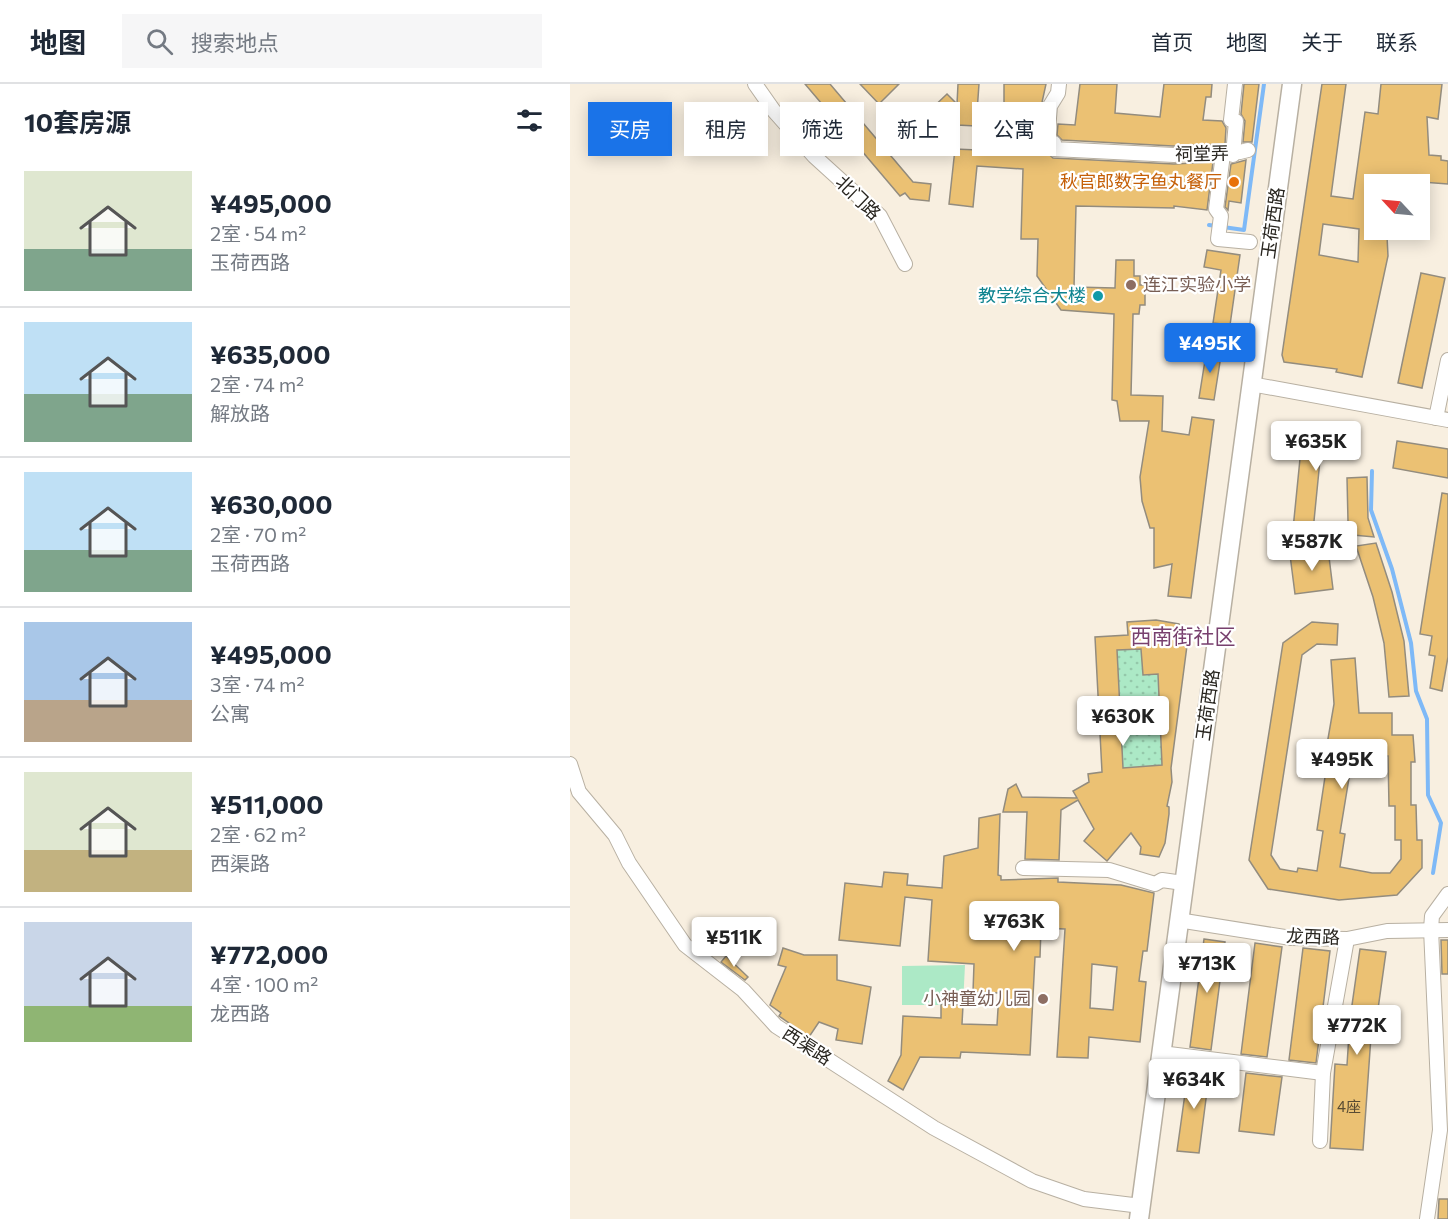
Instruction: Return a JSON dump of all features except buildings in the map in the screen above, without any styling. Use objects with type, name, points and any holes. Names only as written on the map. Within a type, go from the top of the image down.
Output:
[{"type":"main road","name":"玉荷西路","points":[[1140,1213],[1292,84]]},
{"type":"street","name":"北门路","points":[[755,84],[774,111],[814,156],[880,216],[905,264]]},
{"type":"street","points":[[1052,102],[1058,93],[1059,84]]},
{"type":"street","points":[[1235,84],[1231,120],[1236,121],[1216,209],[1221,216],[1218,239],[1250,242]]},
{"type":"street","name":"祠堂弄","points":[[1056,149],[1174,155],[1188,152],[1228,154],[1248,150]]},
{"type":"street","points":[[1251,384],[1442,419],[1448,360]]},
{"type":"street","name":"西渠路","points":[[570,764],[579,792],[615,835],[629,864],[685,945],[744,990],[777,1026],[934,1128],[1032,1181],[1084,1199],[1140,1213]]},
{"type":"street","points":[[1023,868],[1109,870],[1155,884],[1162,880],[1183,883]]},
{"type":"street","points":[[1427,1219],[1440,1130],[1431,929],[1432,916],[1448,894]]},
{"type":"street","name":"龙西路","points":[[1178,920],[1291,939],[1347,939],[1387,931],[1448,930]]},
{"type":"street","points":[[1320,1141],[1323,1073],[1347,939]]},
{"type":"street","points":[[1161,1053],[1323,1073]]},
{"type":"green space","points":[[1141,634],[1143,675],[1158,674],[1162,765],[1123,768],[1117,650],[1128,650]]},
{"type":"green space","points":[[965,965],[963,1005],[902,1005],[902,966]]},
{"type":"waterway","points":[[1209,225],[1244,230],[1264,84]]},
{"type":"waterway","points":[[1372,471],[1371,510],[1392,569],[1411,643],[1416,691],[1427,719],[1428,795],[1441,823],[1433,873]]},
{"type":"place","name":"秋官郎数字鱼丸餐厅","points":[[1234,182]]},
{"type":"place","name":"连江实验小学","points":[[1131,285]]},
{"type":"place","name":"教学综合大楼","points":[[1098,296]]},
{"type":"place","name":"小神童幼儿园","points":[[1043,999]]},
{"type":"district","name":"西南街社区","points":[[1183,637]]}]
